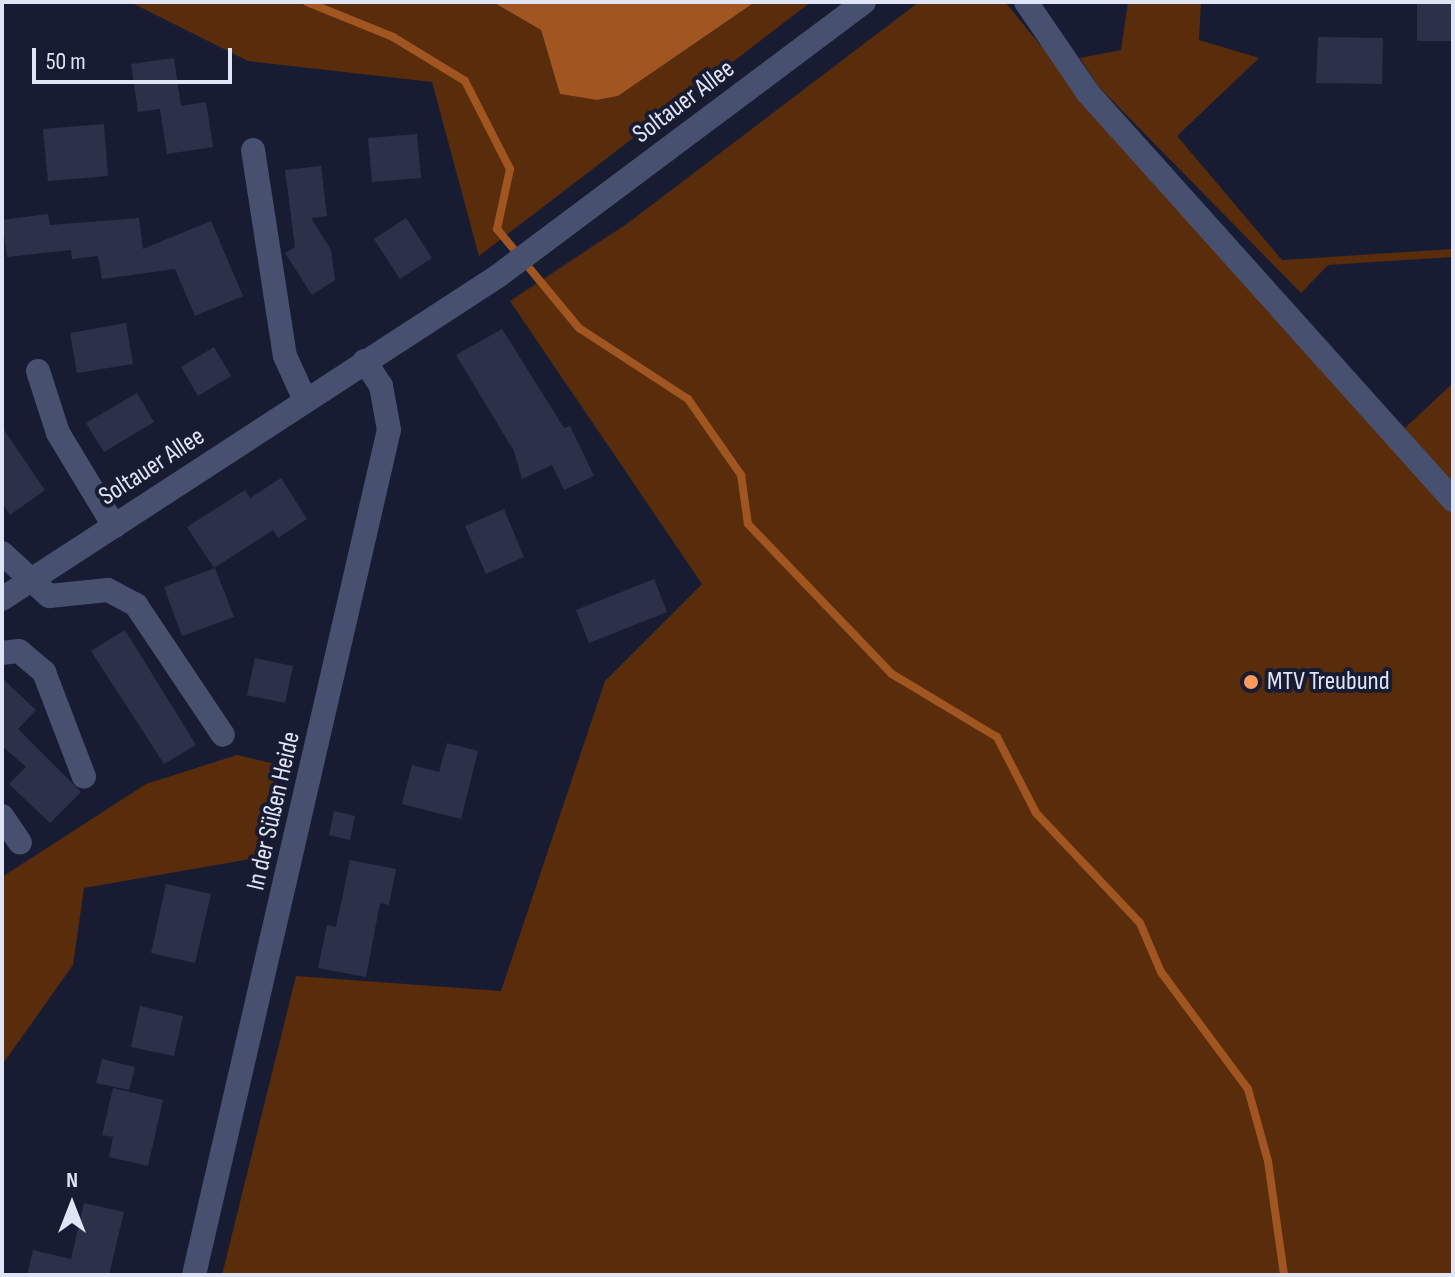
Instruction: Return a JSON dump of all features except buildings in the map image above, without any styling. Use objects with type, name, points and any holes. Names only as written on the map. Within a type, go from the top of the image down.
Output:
[{"type":"street","name":"Soltauer Allee","points":[[2,599],[498,276],[864,2]]},
{"type":"street","points":[[1026,2],[1088,93],[1453,500]]},
{"type":"street","points":[[253,150],[285,356],[305,400]]},
{"type":"street","name":"In der Süßen Heide","points":[[194,1275],[389,430],[381,386],[365,361]]},
{"type":"street","points":[[38,371],[58,433],[114,526]]},
{"type":"street","points":[[2,553],[29,582],[49,596],[108,590],[136,605],[223,735]]},
{"type":"street","points":[[2,653],[19,651],[44,672],[84,777]]},
{"type":"street","points":[[2,816],[20,843]]},
{"type":"shaded area","points":[[130,2],[493,2],[541,30],[560,94],[597,100],[618,96],[755,2],[811,2],[479,256],[432,82],[248,61]]},
{"type":"shaded area","points":[[493,2],[755,2],[618,96],[597,100],[560,94],[541,30]]},
{"type":"shaded area","points":[[919,2],[1005,2],[1155,185],[1390,442],[1453,383],[1453,1275],[222,1275],[296,976],[501,991],[605,681],[702,584],[510,301],[628,223]]},
{"type":"shaded area","points":[[1128,2],[1201,2],[1199,40],[1259,58],[1177,136],[1282,260],[1453,249],[1453,257],[1328,265],[1301,293],[1098,86],[1080,58],[1121,50]]},
{"type":"shaded area","points":[[237,755],[284,766],[261,857],[84,888],[73,965],[2,1065],[2,877],[146,784]]},
{"type":"waterway","points":[[307,2],[393,37],[465,81],[510,169],[497,229],[579,328],[688,399],[741,475],[748,524],[892,674],[997,737],[1036,813],[1140,923],[1161,972],[1248,1089],[1268,1161],[1284,1275]]},
{"type":"place","name":"MTV Treubund","points":[[1251,682]]}]
